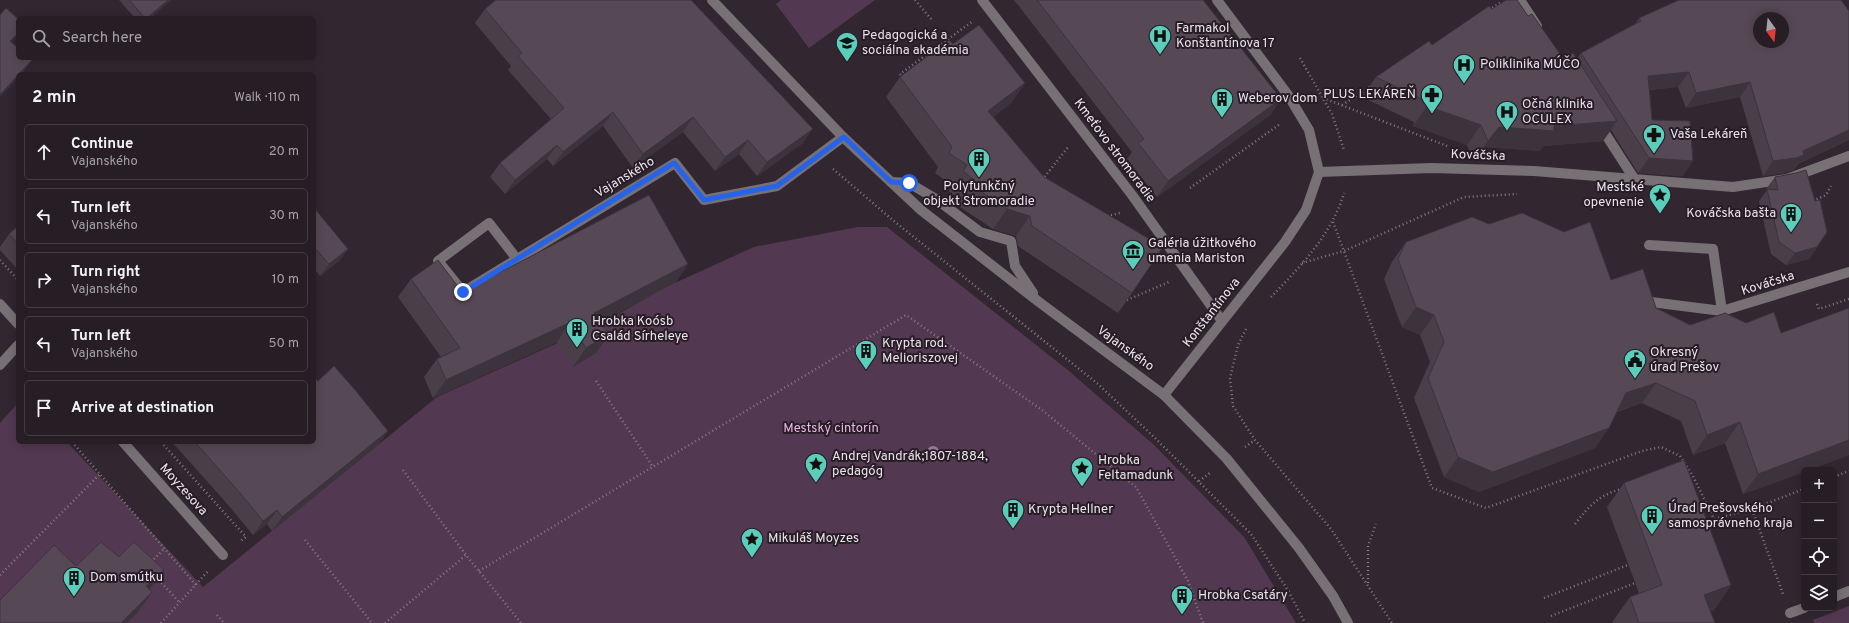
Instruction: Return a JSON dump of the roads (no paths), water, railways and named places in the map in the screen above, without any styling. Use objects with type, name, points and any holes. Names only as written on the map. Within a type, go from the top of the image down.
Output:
[{"type":"street","name":"Vajanského","points":[[712,0],[844,137],[921,210],[1039,302],[1164,394],[1227,460],[1299,548],[1333,596],[1348,623]]},
{"type":"street","name":"Kmeťovo stromoradie","points":[[982,0],[1142,208],[1222,321]]},
{"type":"street","points":[[1217,0],[1295,107],[1309,130],[1319,172]]},
{"type":"street","points":[[1520,0],[1541,33]]},
{"type":"street","points":[[1595,118],[1635,180]]},
{"type":"street","name":"Vajanského","points":[[517,259],[489,223],[438,261],[463,292],[517,259],[674,163],[704,200],[777,186],[844,137]]},
{"type":"street","name":"Kováčska","points":[[1319,172],[1431,168],[1534,171],[1733,187],[1787,179],[1849,156]]},
{"type":"street","name":"Konštantínova","points":[[1164,394],[1284,242],[1306,210],[1319,172]]},
{"type":"street","points":[[891,182],[909,183],[936,200],[980,232],[1011,241],[1015,266],[1039,302]]},
{"type":"street","points":[[1649,245],[1712,249],[1722,311],[1651,302]]},
{"type":"street","name":"Kováčska","points":[[1722,311],[1787,293],[1849,272]]},
{"type":"street","points":[[0,304],[16,322]]},
{"type":"street","points":[[0,365],[16,347]]},
{"type":"street","name":"Moyzesova","points":[[125,444],[223,555]]},
{"type":"street","points":[[1837,596],[1849,591]]},
{"type":"street","points":[[1790,613],[1801,609]]},
{"type":"place","name":"Farmakol Konštantínova 17","points":[[1160,56]]},
{"type":"place","name":"Pedagogická a sociálna akadémia","points":[[847,62]]},
{"type":"place","name":"Poliklinika MÚČO","points":[[1464,84]]},
{"type":"place","name":"PLUS LEKÁREŇ","points":[[1432,114]]},
{"type":"place","name":"Weberov dom","points":[[1222,118]]},
{"type":"place","name":"Očná klinika OCULEX","points":[[1507,132]]},
{"type":"place","name":"Vaša Lekáreň","points":[[1654,154]]},
{"type":"place","name":"Polyfunkčný objekt Stromoradie","points":[[979,178]]},
{"type":"place","name":"Mestské opevnenie","points":[[1660,214]]},
{"type":"place","name":"Kováčska bašta","points":[[1791,234]]},
{"type":"place","name":"Galéria úžitkového umenia Mariston","points":[[1133,270]]},
{"type":"place","name":"Hrobka Koósb Család Sírheleye","points":[[577,348]]},
{"type":"place","name":"Krypta rod. Melioriszovej","points":[[866,370]]},
{"type":"place","name":"Okresný úrad Prešov","points":[[1635,380]]},
{"type":"place","name":"Andrej Vandrák;1807-1884, pedagóg","points":[[816,484]]},
{"type":"place","name":"Hrobka Feltamadunk","points":[[1082,488]]},
{"type":"place","name":"Krypta Hellner","points":[[1013,530]]},
{"type":"place","name":"Úrad Prešovského samosprávneho kraja","points":[[1652,536]]},
{"type":"place","name":"Mikuláš Moyzes","points":[[752,558]]},
{"type":"place","name":"Dom smútku","points":[[74,598]]},
{"type":"place","name":"Hrobka Csatáry","points":[[1182,616]]},
{"type":"park label","name":"Mestský cintorín","points":[[831,429]]}]
